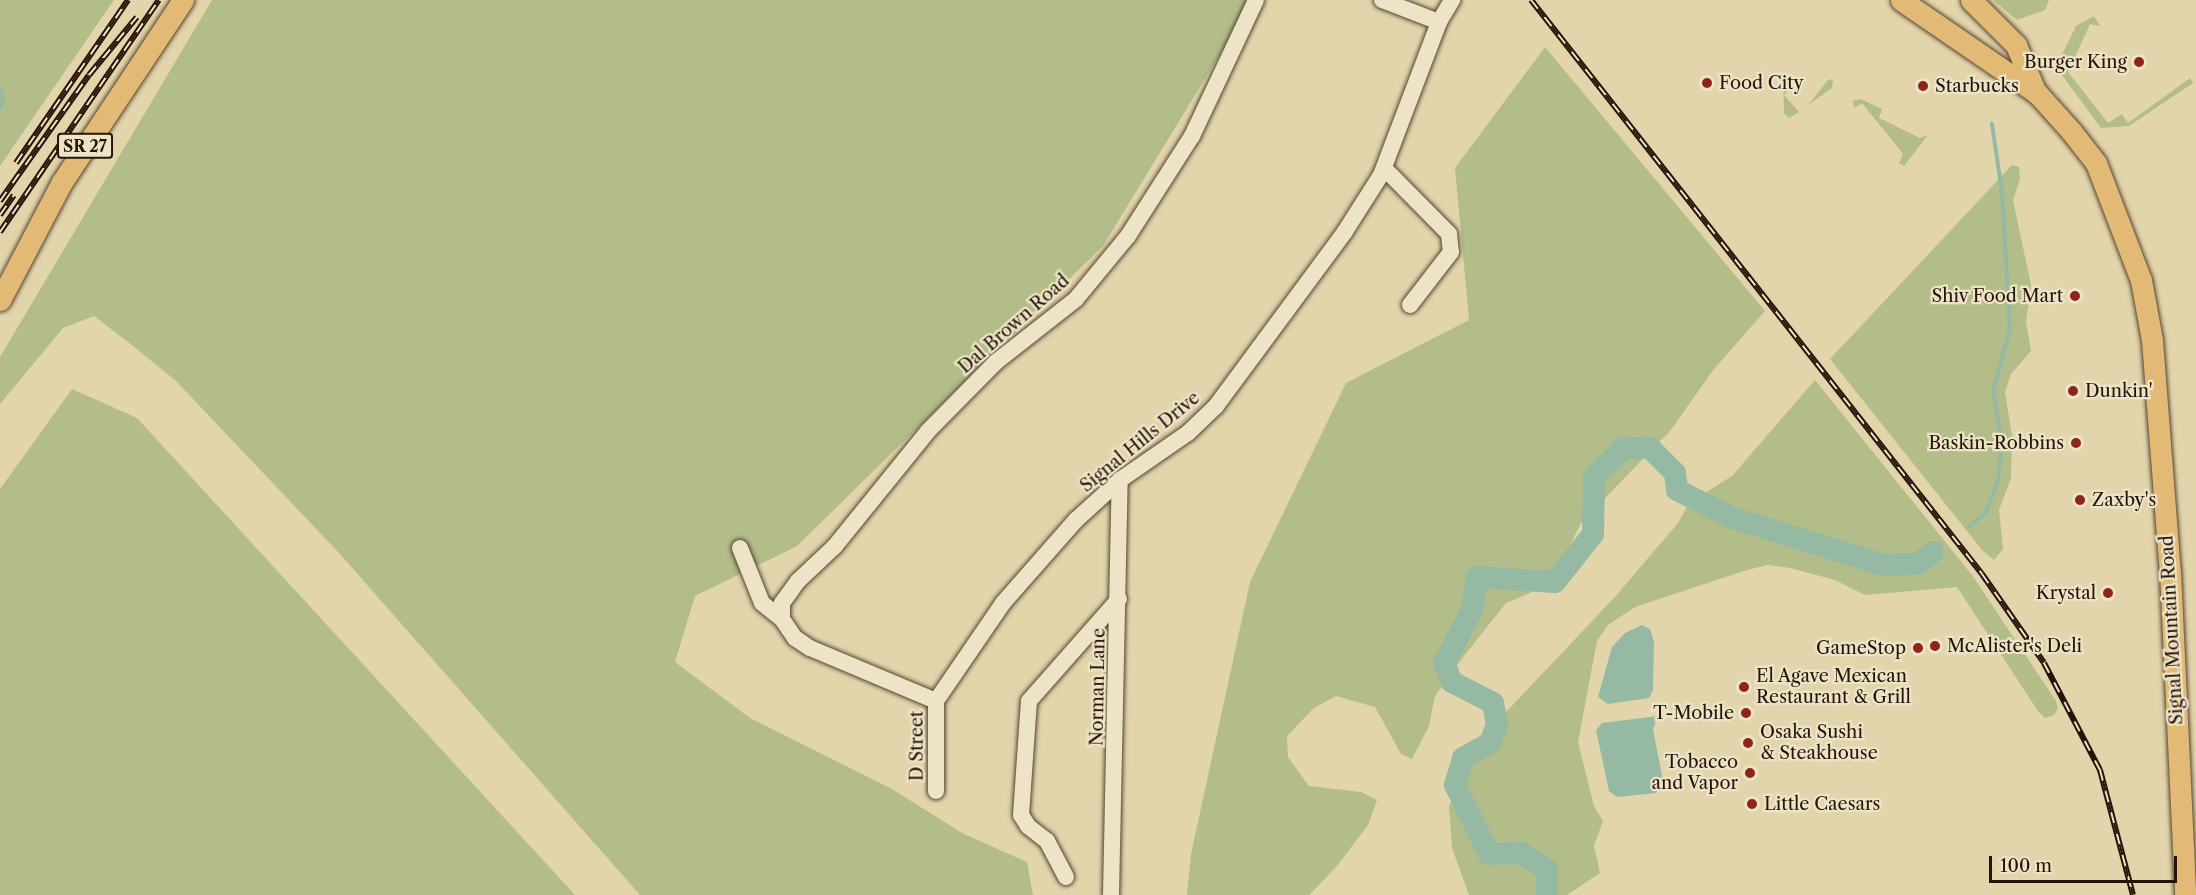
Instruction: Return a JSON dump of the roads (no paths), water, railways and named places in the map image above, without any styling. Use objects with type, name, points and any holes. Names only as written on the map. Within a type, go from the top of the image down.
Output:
[{"type":"main road","name":"SR 27","points":[[0,300],[62,182],[183,0]]},
{"type":"main road","name":"Signal Mountain Road","points":[[1901,0],[2037,93],[2096,164],[2141,280],[2152,340],[2170,572],[2185,895]]},
{"type":"main road","points":[[1971,0],[2016,45],[2037,93]]},
{"type":"street","name":"Dal Brown Road","points":[[783,619],[782,603],[798,582],[835,546],[928,430],[996,362],[1076,299],[1128,236],[1192,136],[1256,0]]},
{"type":"street","points":[[1382,0],[1439,22]]},
{"type":"street","name":"Signal Hills Drive","points":[[936,701],[1003,603],[1076,520],[1120,480],[1188,433],[1215,406],[1344,233],[1384,168],[1439,22],[1452,0]]},
{"type":"street","points":[[1384,168],[1449,234],[1451,252],[1410,305]]},
{"type":"street","name":"Norman Lane","points":[[1111,895],[1120,480]]},
{"type":"street","points":[[740,548],[762,603],[783,619],[795,638],[810,648],[936,701]]},
{"type":"street","points":[[1066,877],[1047,841],[1028,826],[1021,815],[1029,701],[1078,642],[1119,600]]},
{"type":"street","name":"D Street","points":[[936,701],[936,791]]},
{"type":"waterway","points":[[0,87],[3,98],[0,108]]},
{"type":"waterway","points":[[1970,526],[1986,512],[1998,481],[2002,442],[1993,392],[2010,329],[2002,192],[1992,124]]},
{"type":"waterway","points":[[1547,895],[1547,869],[1521,853],[1489,854],[1455,785],[1463,758],[1490,743],[1497,725],[1493,703],[1452,682],[1444,663],[1472,610],[1477,577],[1555,582],[1593,534],[1594,477],[1624,448],[1650,448],[1675,473],[1677,490],[1733,518],[1884,565],[1918,564],[1933,552]]},
{"type":"railway","points":[[16,163],[128,0]]},
{"type":"railway","points":[[0,232],[159,0]]},
{"type":"railway","points":[[1531,0],[1982,574],[2044,663],[2100,770],[2133,895]]},
{"type":"railway","points":[[0,201],[89,75],[137,17]]},
{"type":"railway","points":[[0,215],[14,195]]},
{"type":"place","name":"Burger King","points":[[2139,62]]},
{"type":"place","name":"Food City","points":[[1707,83]]},
{"type":"place","name":"Starbucks","points":[[1923,86]]},
{"type":"place","name":"Shiv Food Mart","points":[[2075,296]]},
{"type":"place","name":"Dunkin'","points":[[2073,391]]},
{"type":"place","name":"Baskin-Robbins","points":[[2076,443]]},
{"type":"place","name":"Zaxby's","points":[[2080,500]]},
{"type":"place","name":"Krystal","points":[[2108,593]]},
{"type":"place","name":"McAlister's Deli","points":[[1935,646]]},
{"type":"place","name":"GameStop","points":[[1918,648]]},
{"type":"place","name":"El Agave Mexican Restaurant & Grill","points":[[1744,687]]},
{"type":"place","name":"T-Mobile","points":[[1746,713]]},
{"type":"place","name":"Osaka Sushi & Steakhouse","points":[[1748,743]]},
{"type":"place","name":"Tobacco and Vapor","points":[[1750,773]]},
{"type":"place","name":"Little Caesars","points":[[1752,804]]}]
